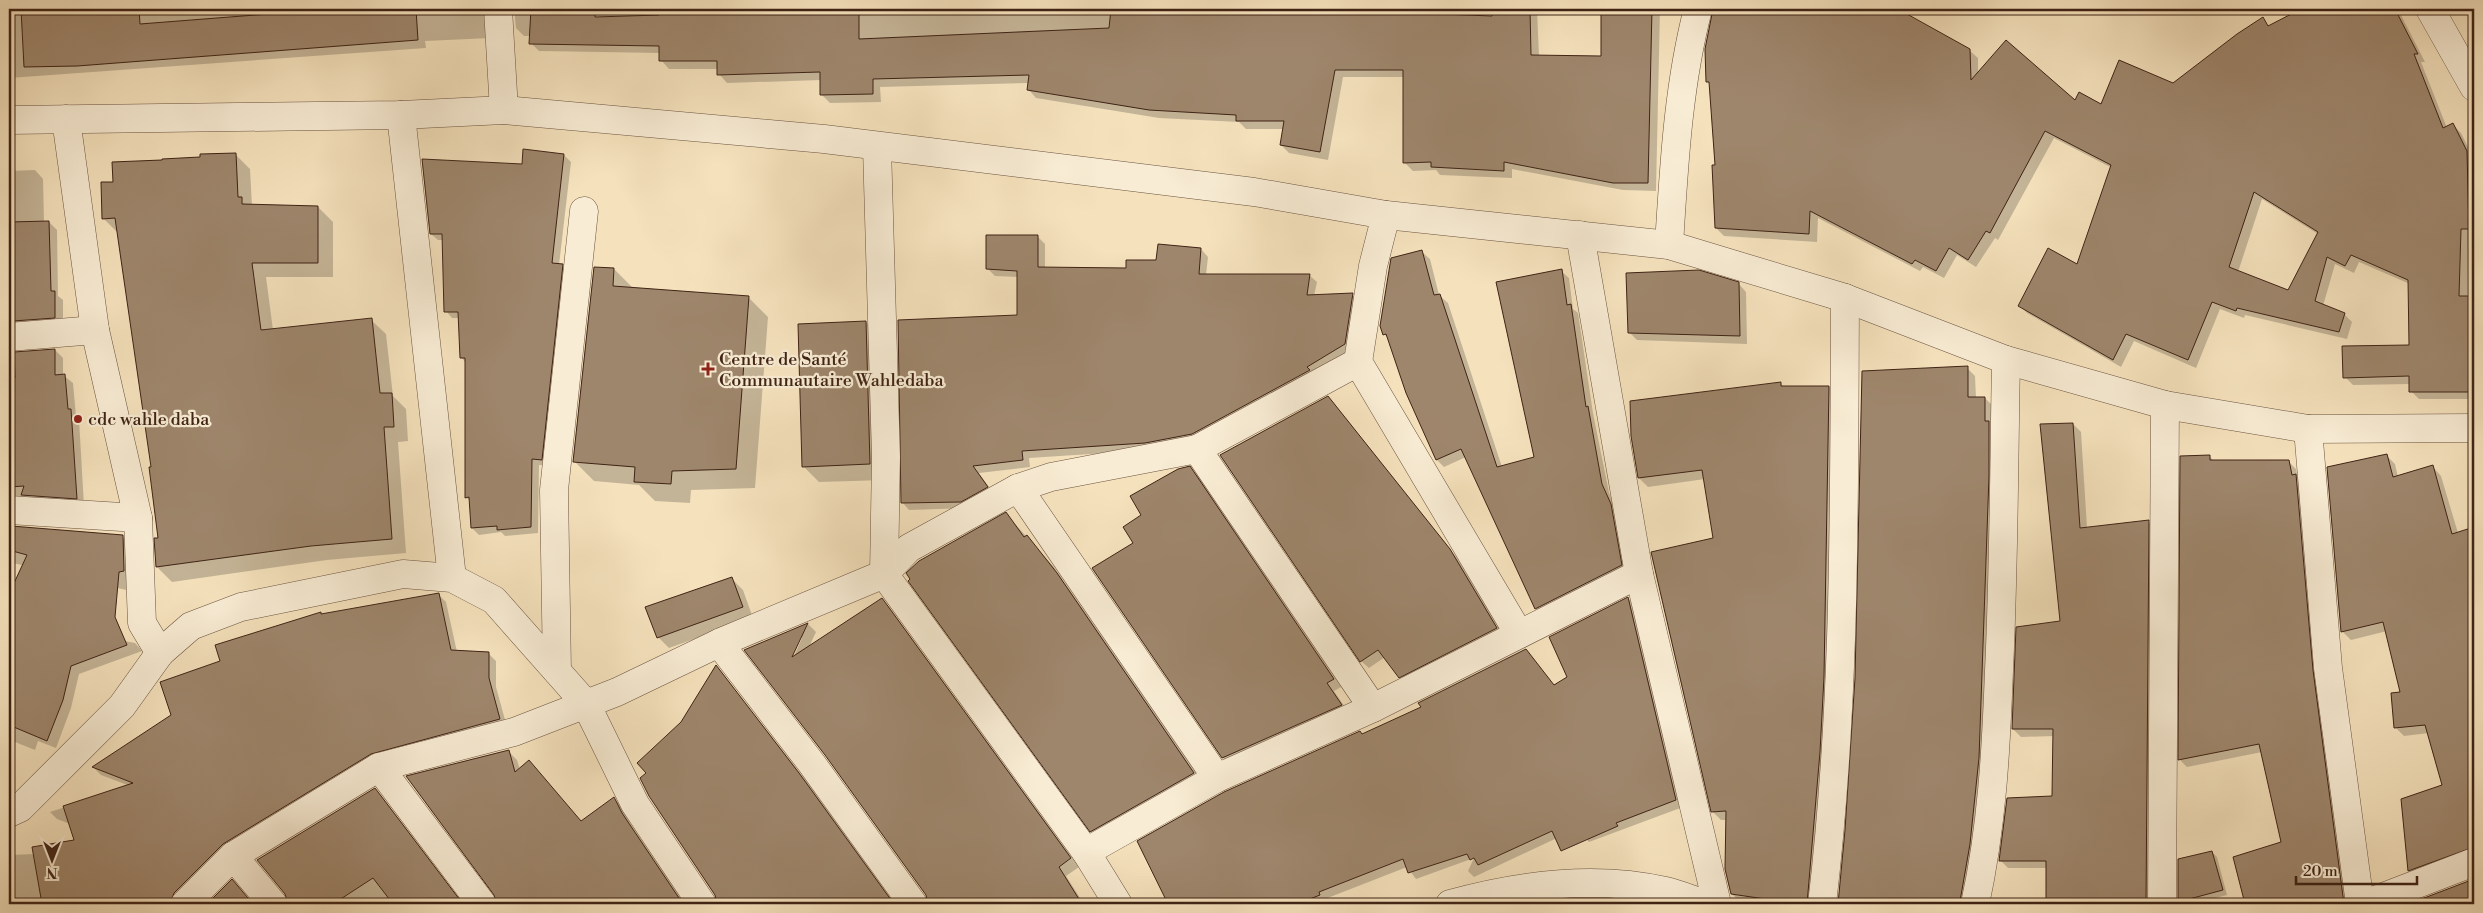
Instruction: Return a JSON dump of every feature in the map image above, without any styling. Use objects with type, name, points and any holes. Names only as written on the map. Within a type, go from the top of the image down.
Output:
[{"type":"street","points":[[498,9],[504,110]]},
{"type":"street","points":[[1669,245],[1677,129],[1691,38],[1698,9]]},
{"type":"street","points":[[2430,9],[2474,87]]},
{"type":"street","points":[[9,120],[401,115],[504,110],[824,139],[1254,192],[1386,215],[1669,245],[1845,298],[2006,360],[2165,405],[2308,429],[2474,428]]},
{"type":"street","points":[[401,115],[452,578]]},
{"type":"street","points":[[66,119],[95,330],[138,518],[142,623],[160,653]]},
{"type":"street","points":[[877,147],[886,457],[884,574],[1086,852],[1116,904]]},
{"type":"street","points":[[557,671],[554,490],[584,211]]},
{"type":"street","points":[[1386,215],[1373,266],[1358,362],[1519,634]]},
{"type":"street","points":[[1580,235],[1639,574],[1717,904]]},
{"type":"street","points":[[1822,904],[1836,737],[1844,564],[1845,298]]},
{"type":"street","points":[[9,337],[95,330]]},
{"type":"street","points":[[1975,904],[1985,860],[1995,770],[2001,630],[2006,360]]},
{"type":"street","points":[[185,904],[233,856],[379,767],[514,732],[617,692],[719,643],[884,574],[909,548],[1018,488],[1051,478],[1197,449],[1358,362]]},
{"type":"street","points":[[2162,904],[2165,405]]},
{"type":"street","points":[[2308,429],[2328,668],[2360,904]]},
{"type":"street","points":[[1197,449],[1373,708]]},
{"type":"street","points":[[1018,488],[1217,778]]},
{"type":"street","points":[[9,510],[138,518]]},
{"type":"street","points":[[9,812],[20,808],[122,706],[160,653],[191,626],[241,606],[403,574],[452,578],[494,600],[586,704],[635,804],[702,904]]},
{"type":"street","points":[[1086,852],[1217,778],[1373,708],[1639,574]]},
{"type":"street","points":[[719,643],[812,764],[912,904]]},
{"type":"street","points":[[379,767],[482,904]]},
{"type":"street","points":[[233,856],[273,904]]},
{"type":"street","points":[[2365,904],[2474,862]]},
{"type":"street","points":[[1450,904],[1530,887],[1604,883],[1666,891],[1705,904]]},
{"type":"building","points":[[21,9],[139,9],[140,24],[268,14],[268,9],[416,9],[418,40],[77,66],[24,67]]},
{"type":"building","points":[[531,9],[595,9],[595,17],[659,15],[659,9],[859,9],[859,39],[1109,28],[1111,9],[1415,9],[1415,13],[1492,16],[1491,9],[1530,9],[1531,55],[1601,56],[1601,9],[1652,9],[1648,183],[1613,183],[1504,162],[1504,171],[1431,167],[1431,162],[1403,163],[1403,70],[1335,70],[1320,152],[1280,145],[1284,121],[1236,121],[1236,115],[1149,110],[1027,90],[1029,75],[873,79],[873,94],[820,95],[820,72],[717,75],[717,61],[659,61],[659,46],[529,44]]},
{"type":"building","points":[[1713,9],[1898,9],[1970,49],[1971,80],[2006,40],[2075,100],[2079,92],[2101,104],[2119,60],[2173,83],[2237,34],[2263,17],[2268,26],[2301,9],[2395,9],[2418,54],[2414,54],[2443,128],[2453,123],[2467,151],[2469,229],[2461,229],[2459,296],[2474,296],[2474,392],[2409,392],[2409,376],[2343,378],[2342,346],[2409,345],[2408,280],[2351,255],[2345,266],[2327,257],[2315,301],[2345,313],[2339,332],[2237,308],[2236,311],[2212,302],[2188,360],[2126,334],[2113,360],[2018,306],[2048,248],[2077,264],[2111,165],[2045,131],[1990,233],[1986,231],[1968,260],[1949,248],[1936,271],[1915,260],[1912,264],[1810,211],[1809,234],[1715,228],[1712,165],[1715,165],[1709,82],[1706,82],[1705,49]],"holes":[[[2254,192],[2318,232],[2288,290],[2229,267]]]},
{"type":"building","points":[[523,149],[564,154],[552,263],[563,264],[542,460],[532,459],[531,527],[497,530],[497,526],[471,528],[469,497],[465,498],[465,358],[460,358],[458,312],[444,312],[442,234],[430,234],[422,159],[522,164]]},
{"type":"building","points":[[236,153],[238,197],[242,197],[242,204],[318,206],[318,263],[252,263],[261,330],[372,318],[380,393],[392,393],[394,427],[384,427],[392,539],[311,546],[156,567],[154,538],[158,538],[149,467],[151,467],[115,218],[102,219],[101,182],[113,182],[112,162],[162,160],[200,157],[200,154]]},
{"type":"building","points":[[49,221],[51,291],[55,291],[55,318],[13,321],[13,318],[9,318],[9,222]]},
{"type":"building","points":[[986,235],[1038,235],[1038,267],[1126,268],[1126,260],[1156,260],[1158,244],[1201,248],[1199,274],[1310,274],[1307,295],[1353,293],[1345,344],[1307,367],[1310,370],[1192,434],[1145,443],[1022,451],[1023,460],[973,466],[988,487],[961,502],[901,503],[898,320],[1017,315],[1017,271],[986,269]]},
{"type":"building","points":[[1422,250],[1434,295],[1440,294],[1497,467],[1534,457],[1496,282],[1562,269],[1567,305],[1571,304],[1586,407],[1588,406],[1602,484],[1611,504],[1622,565],[1535,609],[1461,449],[1436,460],[1406,393],[1386,334],[1383,335],[1380,326],[1391,258]]},
{"type":"building","points":[[594,267],[614,268],[613,286],[749,296],[736,469],[672,471],[671,484],[634,482],[635,467],[573,462]]},
{"type":"building","points":[[1699,270],[1739,282],[1740,336],[1628,333],[1626,273]]},
{"type":"building","points":[[866,321],[870,464],[802,467],[798,324]]},
{"type":"building","points":[[55,349],[55,375],[65,374],[68,409],[71,409],[77,499],[21,495],[24,486],[9,487],[9,378],[15,378],[14,352]]},
{"type":"building","points":[[1968,366],[1968,397],[1985,397],[1985,421],[1989,421],[1989,476],[1979,758],[1970,844],[1960,901],[1958,904],[1838,904],[1855,678],[1862,371]]},
{"type":"building","points":[[1781,382],[1781,386],[1829,386],[1824,677],[1820,752],[1807,904],[1771,904],[1772,900],[1731,894],[1725,869],[1726,811],[1711,812],[1651,552],[1713,538],[1702,470],[1638,478],[1631,436],[1630,401]]},
{"type":"building","points":[[1328,396],[1450,549],[1497,628],[1399,678],[1378,650],[1360,662],[1220,455]]},
{"type":"building","points":[[2073,423],[2080,528],[2149,520],[2146,904],[2046,904],[2046,861],[1999,861],[2007,798],[2052,796],[2053,729],[2012,729],[2016,627],[2060,621],[2040,424]]},
{"type":"building","points":[[2387,454],[2393,477],[2433,465],[2452,534],[2474,527],[2474,847],[2408,871],[2401,799],[2442,785],[2425,725],[2394,728],[2391,693],[2400,692],[2383,622],[2341,632],[2327,467]]},
{"type":"building","points":[[2210,455],[2210,460],[2289,460],[2292,475],[2296,474],[2313,670],[2344,904],[2245,904],[2233,857],[2281,842],[2259,744],[2178,760],[2180,456]]},
{"type":"building","points":[[1190,466],[1334,679],[1327,683],[1342,705],[1222,758],[1092,568],[1133,543],[1123,527],[1141,515],[1130,496],[1178,469]]},
{"type":"building","points":[[1006,512],[1024,537],[1027,535],[1057,573],[1194,773],[1090,832],[908,581],[910,579],[906,573],[919,561]]},
{"type":"building","points":[[11,526],[123,535],[124,571],[119,572],[115,617],[127,645],[71,666],[63,700],[47,741],[9,725],[9,594],[27,555],[9,550]]},
{"type":"building","points":[[732,577],[743,607],[657,638],[645,607]]},
{"type":"building","points":[[439,593],[451,650],[489,652],[489,678],[500,719],[371,754],[223,844],[174,893],[170,904],[42,904],[32,847],[74,840],[63,806],[133,783],[92,767],[171,715],[160,682],[220,661],[215,645],[321,612],[321,614]]},
{"type":"building","points":[[1628,597],[1676,800],[1616,823],[1618,826],[1561,851],[1552,831],[1478,865],[1474,858],[1470,860],[1467,854],[1408,873],[1403,859],[1319,892],[1320,895],[1297,904],[1168,904],[1137,841],[1224,792],[1360,731],[1362,734],[1421,707],[1418,703],[1526,649],[1554,685],[1567,677],[1549,637]]},
{"type":"building","points":[[882,598],[1071,858],[1059,867],[1082,904],[928,904],[926,895],[825,755],[744,650],[808,623],[792,657]]},
{"type":"building","points":[[716,665],[799,773],[894,904],[717,904],[715,895],[649,796],[640,778],[646,773],[637,763],[681,722]]},
{"type":"building","points":[[509,750],[515,772],[529,760],[581,821],[614,797],[622,813],[683,904],[497,904],[494,895],[406,776]]},
{"type":"building","points":[[375,788],[463,904],[393,904],[373,878],[333,904],[288,904],[285,894],[257,860]]},
{"type":"building","points":[[2212,851],[2223,890],[2178,902],[2178,859]]},
{"type":"building","points":[[232,879],[253,904],[207,904]]},
{"type":"building","points":[[2474,879],[2474,904],[2411,904],[2411,903]]},
{"type":"place","name":"Centre de Santé Communautaire Wahledaba","points":[[708,369]]},
{"type":"place","name":"cdc wahle daba","points":[[78,419]]}]
